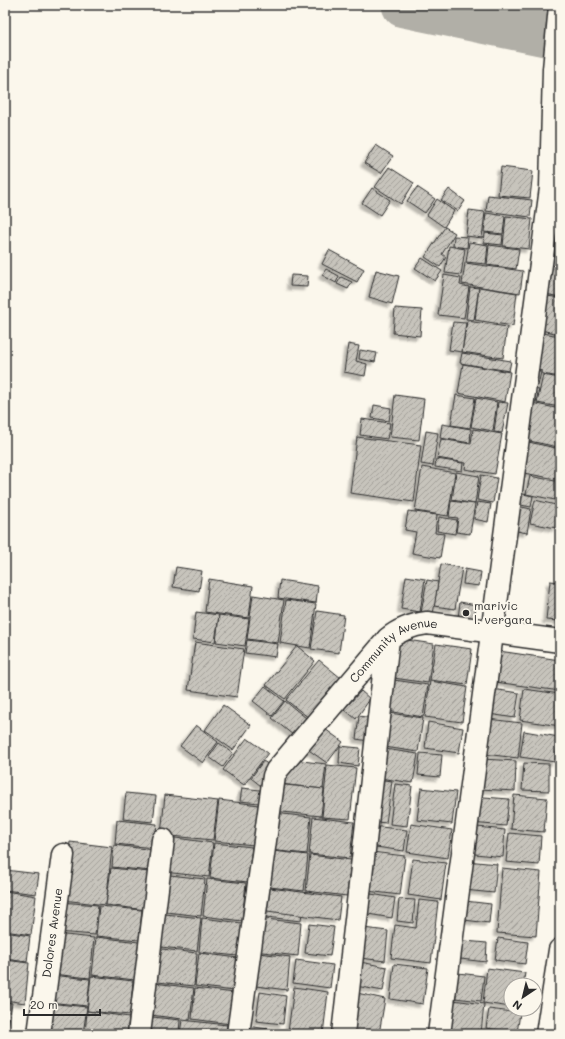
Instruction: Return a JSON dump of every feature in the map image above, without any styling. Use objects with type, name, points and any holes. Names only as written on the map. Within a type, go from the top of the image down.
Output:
[{"type":"street","points":[[439,1034],[551,188],[554,69],[560,8]]},
{"type":"street","name":"Community Avenue","points":[[238,1034],[274,776],[388,639],[401,629],[427,623],[560,641]]},
{"type":"street","points":[[342,1034],[388,639]]},
{"type":"street","points":[[138,1034],[163,840]]},
{"type":"street","name":"Dolores Avenue","points":[[39,1034],[63,855]]},
{"type":"street","points":[[547,1034],[560,950]]},
{"type":"building","points":[[376,145],[393,156],[381,173],[364,163]]},
{"type":"building","points":[[389,167],[414,183],[401,204],[375,187]]},
{"type":"building","points":[[501,167],[533,171],[530,198],[498,195]]},
{"type":"building","points":[[417,187],[435,199],[425,213],[407,201]]},
{"type":"building","points":[[372,188],[390,200],[380,215],[362,203]]},
{"type":"building","points":[[449,189],[465,201],[458,211],[441,200]]},
{"type":"building","points":[[488,195],[532,200],[530,217],[486,211]]},
{"type":"building","points":[[437,199],[454,211],[444,227],[427,215]]},
{"type":"building","points":[[469,210],[485,212],[482,238],[466,236]]},
{"type":"building","points":[[486,213],[505,216],[503,234],[484,232]]},
{"type":"building","points":[[506,216],[532,219],[529,249],[503,246]]},
{"type":"building","points":[[553,222],[560,223],[560,255],[548,253]]},
{"type":"building","points":[[445,227],[455,233],[442,254],[446,257],[440,267],[425,257]]},
{"type":"building","points":[[485,233],[503,235],[502,245],[484,243]]},
{"type":"building","points":[[454,236],[468,237],[467,248],[453,246]]},
{"type":"building","points":[[469,242],[488,245],[486,264],[466,262]]},
{"type":"building","points":[[489,245],[519,249],[516,269],[487,265]]},
{"type":"building","points":[[449,246],[465,249],[461,275],[445,273]]},
{"type":"building","points":[[329,250],[364,269],[357,282],[322,264]]},
{"type":"building","points":[[548,254],[560,256],[560,297],[541,293]]},
{"type":"building","points":[[422,258],[442,271],[435,281],[415,268]]},
{"type":"building","points":[[465,263],[523,271],[520,293],[462,284]]},
{"type":"building","points":[[326,269],[339,276],[336,283],[322,275]]},
{"type":"building","points":[[376,270],[399,276],[392,304],[369,297]]},
{"type":"building","points":[[291,275],[308,276],[307,287],[290,286]]},
{"type":"building","points":[[444,275],[461,278],[460,285],[469,287],[464,318],[438,315]]},
{"type":"building","points":[[341,277],[352,282],[348,289],[337,284]]},
{"type":"building","points":[[470,287],[479,288],[474,320],[466,319]]},
{"type":"building","points":[[479,287],[517,293],[513,326],[475,320]]},
{"type":"building","points":[[541,295],[560,298],[560,334],[535,329]]},
{"type":"building","points":[[395,308],[422,310],[420,336],[393,333]]},
{"type":"building","points":[[467,321],[507,327],[503,358],[462,352]]},
{"type":"building","points":[[453,322],[466,323],[462,352],[449,350]]},
{"type":"building","points":[[537,332],[560,336],[560,377],[542,374],[542,371],[531,368]]},
{"type":"building","points":[[348,344],[359,346],[356,361],[367,364],[365,376],[344,372]]},
{"type":"building","points":[[360,350],[377,353],[375,362],[359,359]]},
{"type":"building","points":[[462,353],[511,361],[509,371],[460,363]]},
{"type":"building","points":[[463,364],[510,372],[505,402],[458,393]]},
{"type":"building","points":[[530,370],[541,372],[538,386],[528,384]]},
{"type":"building","points":[[543,375],[560,378],[560,407],[537,403]]},
{"type":"building","points":[[528,388],[539,390],[536,402],[525,400]]},
{"type":"building","points":[[395,395],[424,399],[419,440],[390,437]]},
{"type":"building","points":[[456,395],[475,398],[470,428],[451,425]]},
{"type":"building","points":[[476,398],[497,402],[493,431],[471,427]]},
{"type":"building","points":[[498,402],[508,403],[502,433],[494,432]]},
{"type":"building","points":[[527,402],[560,409],[560,440],[558,447],[520,439]]},
{"type":"building","points":[[374,405],[391,408],[389,421],[372,418]]},
{"type":"building","points":[[362,419],[390,423],[387,439],[360,435]]},
{"type":"building","points":[[442,424],[471,429],[470,443],[440,438]]},
{"type":"building","points":[[473,429],[502,434],[495,474],[465,469],[466,463],[437,458],[441,439],[471,444]]},
{"type":"building","points":[[426,431],[438,433],[433,466],[421,464]]},
{"type":"building","points":[[357,437],[421,445],[414,502],[350,493]]},
{"type":"building","points":[[524,441],[560,449],[556,479],[518,472]]},
{"type":"building","points":[[436,459],[463,463],[462,471],[435,467]]},
{"type":"building","points":[[560,465],[560,482],[556,481]]},
{"type":"building","points":[[422,467],[455,473],[448,516],[415,511]]},
{"type":"building","points":[[456,472],[479,476],[475,504],[452,500]]},
{"type":"building","points":[[481,475],[497,478],[493,503],[477,500]]},
{"type":"building","points":[[530,476],[560,482],[560,501],[526,494]]},
{"type":"building","points":[[513,492],[533,496],[531,507],[511,503]]},
{"type":"building","points":[[535,500],[560,506],[556,528],[530,523]]},
{"type":"building","points":[[451,501],[475,504],[470,534],[456,532],[458,518],[449,517]]},
{"type":"building","points":[[477,502],[491,504],[488,522],[474,519]]},
{"type":"building","points":[[512,505],[531,509],[527,533],[507,529]]},
{"type":"building","points":[[408,511],[437,515],[435,533],[444,534],[440,558],[412,553],[416,532],[405,530]]},
{"type":"building","points":[[439,517],[457,520],[455,534],[437,531]]},
{"type":"building","points":[[441,564],[462,568],[455,609],[434,606]]},
{"type":"building","points":[[176,567],[202,571],[199,591],[173,587]]},
{"type":"building","points":[[465,569],[481,572],[479,586],[463,584]]},
{"type":"building","points":[[406,576],[425,579],[420,612],[401,609]]},
{"type":"building","points":[[209,579],[253,586],[249,618],[205,612]]},
{"type":"building","points":[[280,580],[318,586],[316,603],[278,598]]},
{"type":"building","points":[[427,580],[438,582],[433,615],[421,613]]},
{"type":"building","points":[[550,581],[560,582],[560,621],[546,620]]},
{"type":"building","points":[[253,595],[284,600],[278,643],[247,639]]},
{"type":"building","points":[[286,600],[316,604],[310,648],[280,643]]},
{"type":"building","points":[[460,602],[476,605],[474,622],[458,619]]},
{"type":"building","points":[[317,611],[344,615],[339,653],[311,649]]},
{"type":"building","points":[[196,612],[219,615],[215,642],[193,639]]},
{"type":"building","points":[[219,615],[249,619],[245,646],[216,642]]},
{"type":"building","points":[[393,638],[434,644],[428,683],[387,677]]},
{"type":"building","points":[[247,640],[278,644],[276,657],[245,653]]},
{"type":"building","points":[[195,642],[244,649],[237,697],[188,690]]},
{"type":"building","points":[[436,644],[472,649],[467,685],[430,680]]},
{"type":"building","points":[[297,646],[315,661],[285,699],[266,685]]},
{"type":"building","points":[[492,650],[560,660],[560,691],[488,681]]},
{"type":"building","points":[[319,660],[341,678],[309,718],[286,700]]},
{"type":"building","points":[[387,679],[428,685],[423,717],[382,710]]},
{"type":"building","points":[[430,681],[467,687],[462,722],[425,717]]},
{"type":"building","points":[[265,686],[284,701],[272,716],[253,701]]},
{"type":"building","points":[[492,689],[519,693],[515,718],[489,714]]},
{"type":"building","points":[[524,689],[560,694],[560,726],[520,720]]},
{"type":"building","points":[[361,691],[370,699],[356,719],[344,709]]},
{"type":"building","points":[[285,701],[306,718],[293,735],[272,718]]},
{"type":"building","points":[[223,705],[251,725],[233,750],[205,730]]},
{"type":"building","points":[[383,712],[423,718],[418,752],[378,746]]},
{"type":"building","points":[[359,716],[372,718],[369,741],[356,739]]},
{"type":"building","points":[[488,719],[522,723],[518,758],[484,754]]},
{"type":"building","points":[[428,722],[463,728],[459,753],[425,748]]},
{"type":"building","points":[[196,725],[218,742],[203,763],[180,746]]},
{"type":"building","points":[[325,729],[343,742],[327,763],[306,748]]},
{"type":"building","points":[[524,731],[559,737],[555,762],[520,757]]},
{"type":"building","points":[[247,738],[268,753],[244,785],[223,770]]},
{"type":"building","points":[[219,743],[233,753],[223,767],[209,757]]},
{"type":"building","points":[[340,746],[360,748],[358,766],[339,763]]},
{"type":"building","points":[[378,748],[418,754],[413,783],[373,777]]},
{"type":"building","points":[[420,753],[442,755],[440,777],[418,775]]},
{"type":"building","points":[[482,759],[516,761],[515,791],[480,789]]},
{"type":"building","points":[[295,760],[326,764],[323,789],[280,784]]},
{"type":"building","points":[[263,761],[274,768],[261,786],[251,778]]},
{"type":"building","points":[[524,763],[549,764],[549,791],[522,790]]},
{"type":"building","points":[[327,765],[356,768],[350,819],[322,817]]},
{"type":"building","points":[[376,779],[392,781],[386,823],[369,821]]},
{"type":"building","points":[[276,784],[324,789],[321,816],[273,811]]},
{"type":"building","points":[[395,784],[412,786],[407,826],[390,824]]},
{"type":"building","points":[[242,788],[260,790],[259,803],[240,801]]},
{"type":"building","points":[[421,788],[456,792],[452,824],[417,820]]},
{"type":"building","points":[[126,793],[156,796],[153,822],[123,819]]},
{"type":"building","points":[[165,795],[218,801],[213,840],[161,835]]},
{"type":"building","points":[[514,795],[547,798],[544,832],[511,829]]},
{"type":"building","points":[[472,796],[509,799],[506,826],[471,823]]},
{"type":"building","points":[[219,800],[259,805],[254,845],[214,841]]},
{"type":"building","points":[[273,813],[311,817],[307,854],[269,850]]},
{"type":"building","points":[[313,817],[354,822],[350,858],[309,854]]},
{"type":"building","points":[[117,820],[157,824],[154,848],[115,844]]},
{"type":"building","points":[[411,824],[452,830],[448,858],[407,852]]},
{"type":"building","points":[[372,826],[407,830],[404,851],[369,846]]},
{"type":"building","points":[[468,826],[505,830],[503,857],[466,853]]},
{"type":"building","points":[[509,833],[541,836],[539,865],[506,862]]},
{"type":"building","points":[[168,837],[213,843],[209,877],[164,872]]},
{"type":"building","points":[[70,842],[112,847],[106,905],[63,900]]},
{"type":"building","points":[[214,843],[252,847],[248,882],[210,878]]},
{"type":"building","points":[[114,845],[154,850],[151,871],[112,867]]},
{"type":"building","points":[[265,850],[308,855],[304,891],[261,886]]},
{"type":"building","points":[[372,852],[405,856],[400,895],[367,891]]},
{"type":"building","points":[[310,855],[351,860],[347,896],[306,891]]},
{"type":"building","points":[[413,859],[446,863],[441,900],[408,895]]},
{"type":"building","points":[[467,861],[497,864],[494,893],[464,890]]},
{"type":"building","points":[[111,868],[149,872],[146,910],[106,905]]},
{"type":"building","points":[[502,868],[541,872],[536,936],[497,933]]},
{"type":"building","points":[[5,870],[39,874],[36,894],[5,890]]},
{"type":"building","points":[[161,874],[205,879],[201,916],[157,911]]},
{"type":"building","points":[[207,879],[246,883],[242,921],[203,916]]},
{"type":"building","points":[[261,888],[304,893],[301,921],[258,916]]},
{"type":"building","points":[[270,888],[341,897],[338,920],[267,911]]},
{"type":"building","points":[[5,891],[36,896],[31,935],[5,931]]},
{"type":"building","points":[[365,893],[395,898],[392,918],[362,913]]},
{"type":"building","points":[[399,899],[415,900],[413,923],[397,921]]},
{"type":"building","points":[[419,900],[438,902],[431,963],[391,958],[395,925],[416,928]]},
{"type":"building","points":[[465,901],[491,904],[489,923],[464,920]]},
{"type":"building","points":[[60,902],[98,905],[95,935],[57,932]]},
{"type":"building","points":[[99,906],[142,910],[139,940],[96,936]]},
{"type":"building","points":[[156,913],[201,918],[197,951],[152,946]]},
{"type":"building","points":[[202,918],[242,923],[238,956],[199,952]]},
{"type":"building","points":[[257,918],[301,923],[298,956],[254,951]]},
{"type":"building","points":[[309,924],[334,927],[330,956],[305,953]]},
{"type":"building","points":[[363,928],[388,931],[385,961],[360,958]]},
{"type":"building","points":[[5,932],[30,936],[27,962],[5,959]]},
{"type":"building","points":[[56,934],[94,938],[90,978],[52,974]]},
{"type":"building","points":[[96,937],[139,942],[135,980],[92,975]]},
{"type":"building","points":[[498,938],[528,942],[525,964],[495,960]]},
{"type":"building","points":[[454,940],[487,943],[486,962],[452,958]]},
{"type":"building","points":[[153,948],[197,953],[194,986],[149,981]]},
{"type":"building","points":[[251,952],[290,957],[287,990],[248,985]]},
{"type":"building","points":[[199,953],[238,958],[234,991],[195,986]]},
{"type":"building","points":[[5,960],[29,963],[25,1003],[5,1000]]},
{"type":"building","points":[[296,960],[333,965],[330,988],[293,983]]},
{"type":"building","points":[[360,962],[387,967],[383,991],[356,986]]},
{"type":"building","points":[[394,964],[428,968],[423,1004],[390,999]]},
{"type":"building","points":[[487,968],[525,973],[524,977],[503,977],[503,1006],[483,1003]]},
{"type":"building","points":[[449,972],[484,976],[481,1001],[446,997]]},
{"type":"building","points":[[51,975],[90,979],[87,1006],[48,1002]]},
{"type":"building","points":[[91,976],[133,981],[130,1015],[87,1011]]},
{"type":"building","points":[[146,982],[194,988],[190,1020],[143,1014]]},
{"type":"building","points":[[294,987],[328,992],[323,1034],[288,1032]]},
{"type":"building","points":[[195,988],[234,993],[231,1024],[192,1019]]},
{"type":"building","points":[[260,992],[286,996],[283,1024],[256,1021]]},
{"type":"building","points":[[357,993],[385,999],[379,1034],[350,1031]]},
{"type":"building","points":[[445,999],[484,1004],[481,1034],[441,1034]]},
{"type":"building","points":[[5,1002],[12,1003],[7,1034],[5,1034]]},
{"type":"building","points":[[48,1003],[87,1007],[83,1034],[45,1034]]},
{"type":"building","points":[[489,1009],[503,1011],[503,1017],[519,1017],[517,1033],[486,1028]]},
{"type":"building","points":[[87,1011],[129,1017],[127,1034],[85,1034]]},
{"type":"building","points":[[143,1016],[180,1020],[179,1034],[141,1034]]},
{"type":"building","points":[[182,1020],[227,1025],[226,1034],[180,1034]]},
{"type":"building","points":[[246,1026],[277,1030],[276,1034],[245,1034]]},
{"type":"waterway","points":[[404,5],[560,37]]},
{"type":"place","name":"marivic l. vergara","points":[[466,613]]}]
